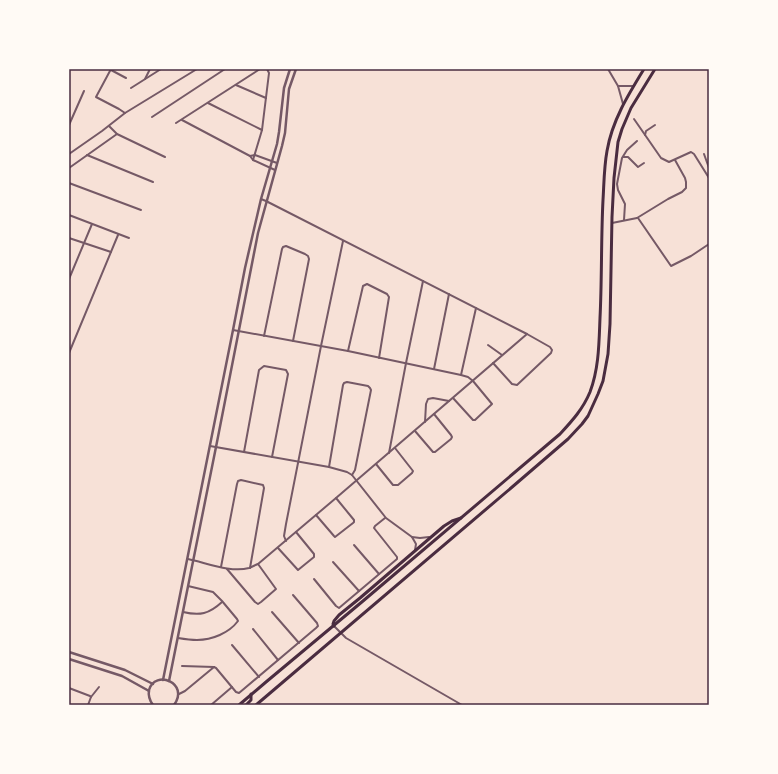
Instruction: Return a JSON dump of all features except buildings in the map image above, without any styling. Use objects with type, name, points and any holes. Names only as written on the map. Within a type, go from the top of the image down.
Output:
[{"type":"main road","points":[[239,705],[560,434],[578,414],[589,394],[598,365],[602,228],[607,151],[614,123],[644,69]]},
{"type":"main road","points":[[256,705],[568,439],[588,416],[603,381],[606,366],[610,324],[614,178],[618,142],[631,108],[655,69]]},
{"type":"main road","points":[[334,626],[334,621],[339,615],[431,537],[449,523],[463,517]]},
{"type":"main road","points":[[246,705],[251,700],[252,694]]},
{"type":"street","points":[[145,79],[150,69]]},
{"type":"street","points":[[131,88],[161,69]]},
{"type":"street","points":[[69,154],[125,113],[197,69]]},
{"type":"street","points":[[152,117],[225,69]]},
{"type":"street","points":[[176,123],[260,69]]},
{"type":"street","points":[[253,160],[262,130],[269,73],[267,69]]},
{"type":"street","points":[[163,680],[245,268],[261,199],[279,132],[284,88],[290,69]]},
{"type":"street","points":[[169,681],[258,233],[285,133],[289,89],[296,69]]},
{"type":"street","points":[[608,69],[618,86],[623,105]]},
{"type":"street","points":[[125,113],[96,97],[111,70],[126,78]]},
{"type":"street","points":[[236,85],[266,98]]},
{"type":"street","points":[[618,86],[634,86]]},
{"type":"street","points":[[69,125],[84,91]]},
{"type":"street","points":[[208,103],[262,130]]},
{"type":"street","points":[[634,119],[661,158],[670,162],[691,152],[694,154],[709,178]]},
{"type":"street","points":[[182,120],[250,156],[253,160],[276,170]]},
{"type":"street","points":[[645,135],[646,131],[655,125]]},
{"type":"street","points":[[109,126],[117,134],[165,157]]},
{"type":"street","points":[[69,168],[117,134]]},
{"type":"street","points":[[624,220],[625,204],[618,190],[622,158],[626,150],[637,141]]},
{"type":"street","points":[[704,154],[709,168]]},
{"type":"street","points":[[250,156],[255,155],[277,164]]},
{"type":"street","points":[[87,156],[154,182]]},
{"type":"street","points":[[622,158],[628,156],[638,167],[644,163]]},
{"type":"street","points":[[612,223],[637,218],[682,192],[686,188],[686,182],[675,160]]},
{"type":"street","points":[[69,182],[141,210]]},
{"type":"street","points":[[261,199],[476,308],[550,347],[552,350],[551,353],[517,385],[512,384],[493,363]]},
{"type":"street","points":[[69,215],[129,238]]},
{"type":"street","points":[[637,218],[671,266],[674,266],[709,244]]},
{"type":"street","points":[[69,279],[92,224]]},
{"type":"street","points":[[69,353],[118,235]]},
{"type":"street","points":[[69,238],[111,252]]},
{"type":"street","points":[[286,541],[284,536],[286,524],[343,241]]},
{"type":"street","points":[[264,336],[282,249],[286,246],[305,254],[309,259],[293,341]]},
{"type":"street","points":[[389,453],[423,281]]},
{"type":"street","points":[[348,351],[363,286],[367,284],[387,294],[389,297],[379,358]]},
{"type":"street","points":[[434,369],[449,294]]},
{"type":"street","points":[[461,375],[476,308]]},
{"type":"street","points":[[233,330],[348,351],[461,375],[473,380],[492,404],[475,420],[473,420],[453,398]]},
{"type":"street","points":[[188,559],[236,569],[250,568],[258,564],[526,334]]},
{"type":"street","points":[[488,345],[502,355]]},
{"type":"street","points":[[244,452],[260,370],[261,367],[264,366],[286,370],[288,374],[272,457]]},
{"type":"street","points":[[329,467],[343,385],[347,382],[368,386],[371,390],[355,470],[352,475]]},
{"type":"street","points":[[425,422],[426,404],[428,399],[434,398],[449,401]]},
{"type":"street","points":[[414,431],[433,452],[451,439],[451,435],[434,414]]},
{"type":"street","points":[[210,446],[329,467],[347,472],[352,475],[386,518],[412,537],[416,544],[415,551]]},
{"type":"street","points":[[376,464],[393,485],[398,485],[413,471],[395,448]]},
{"type":"street","points":[[221,567],[237,484],[238,481],[241,480],[263,485],[264,488],[250,568]]},
{"type":"street","points":[[316,515],[335,537],[353,523],[354,520],[336,498]]},
{"type":"street","points":[[314,580],[338,608],[397,559],[374,528],[386,518]]},
{"type":"street","points":[[278,548],[298,570],[314,557],[314,554],[296,532]]},
{"type":"street","points":[[412,537],[431,537]]},
{"type":"street","points":[[354,545],[379,574]]},
{"type":"street","points":[[334,562],[359,591]]},
{"type":"street","points":[[226,568],[258,604],[276,589],[258,564]]},
{"type":"street","points":[[178,638],[197,640],[213,638],[227,631],[238,621],[213,592],[188,586]]},
{"type":"street","points":[[182,666],[214,667],[239,693],[318,626],[293,595]]},
{"type":"street","points":[[183,612],[201,614],[209,611],[222,601]]},
{"type":"street","points":[[272,612],[299,643]]},
{"type":"street","points":[[334,626],[346,638],[462,705]]},
{"type":"street","points":[[253,629],[278,660]]},
{"type":"street","points":[[232,645],[259,677]]},
{"type":"street","points":[[69,652],[124,670],[153,684]]},
{"type":"street","points":[[69,659],[122,676],[149,691]]},
{"type":"street","points":[[179,694],[185,691],[214,667]]},
{"type":"street","points":[[153,705],[150,700],[149,691],[153,684],[157,681],[163,680],[169,681],[176,686],[179,694],[174,705]]},
{"type":"street","points":[[88,705],[91,697],[99,687]]},
{"type":"street","points":[[211,705],[232,687]]},
{"type":"street","points":[[69,688],[91,697]]}]
